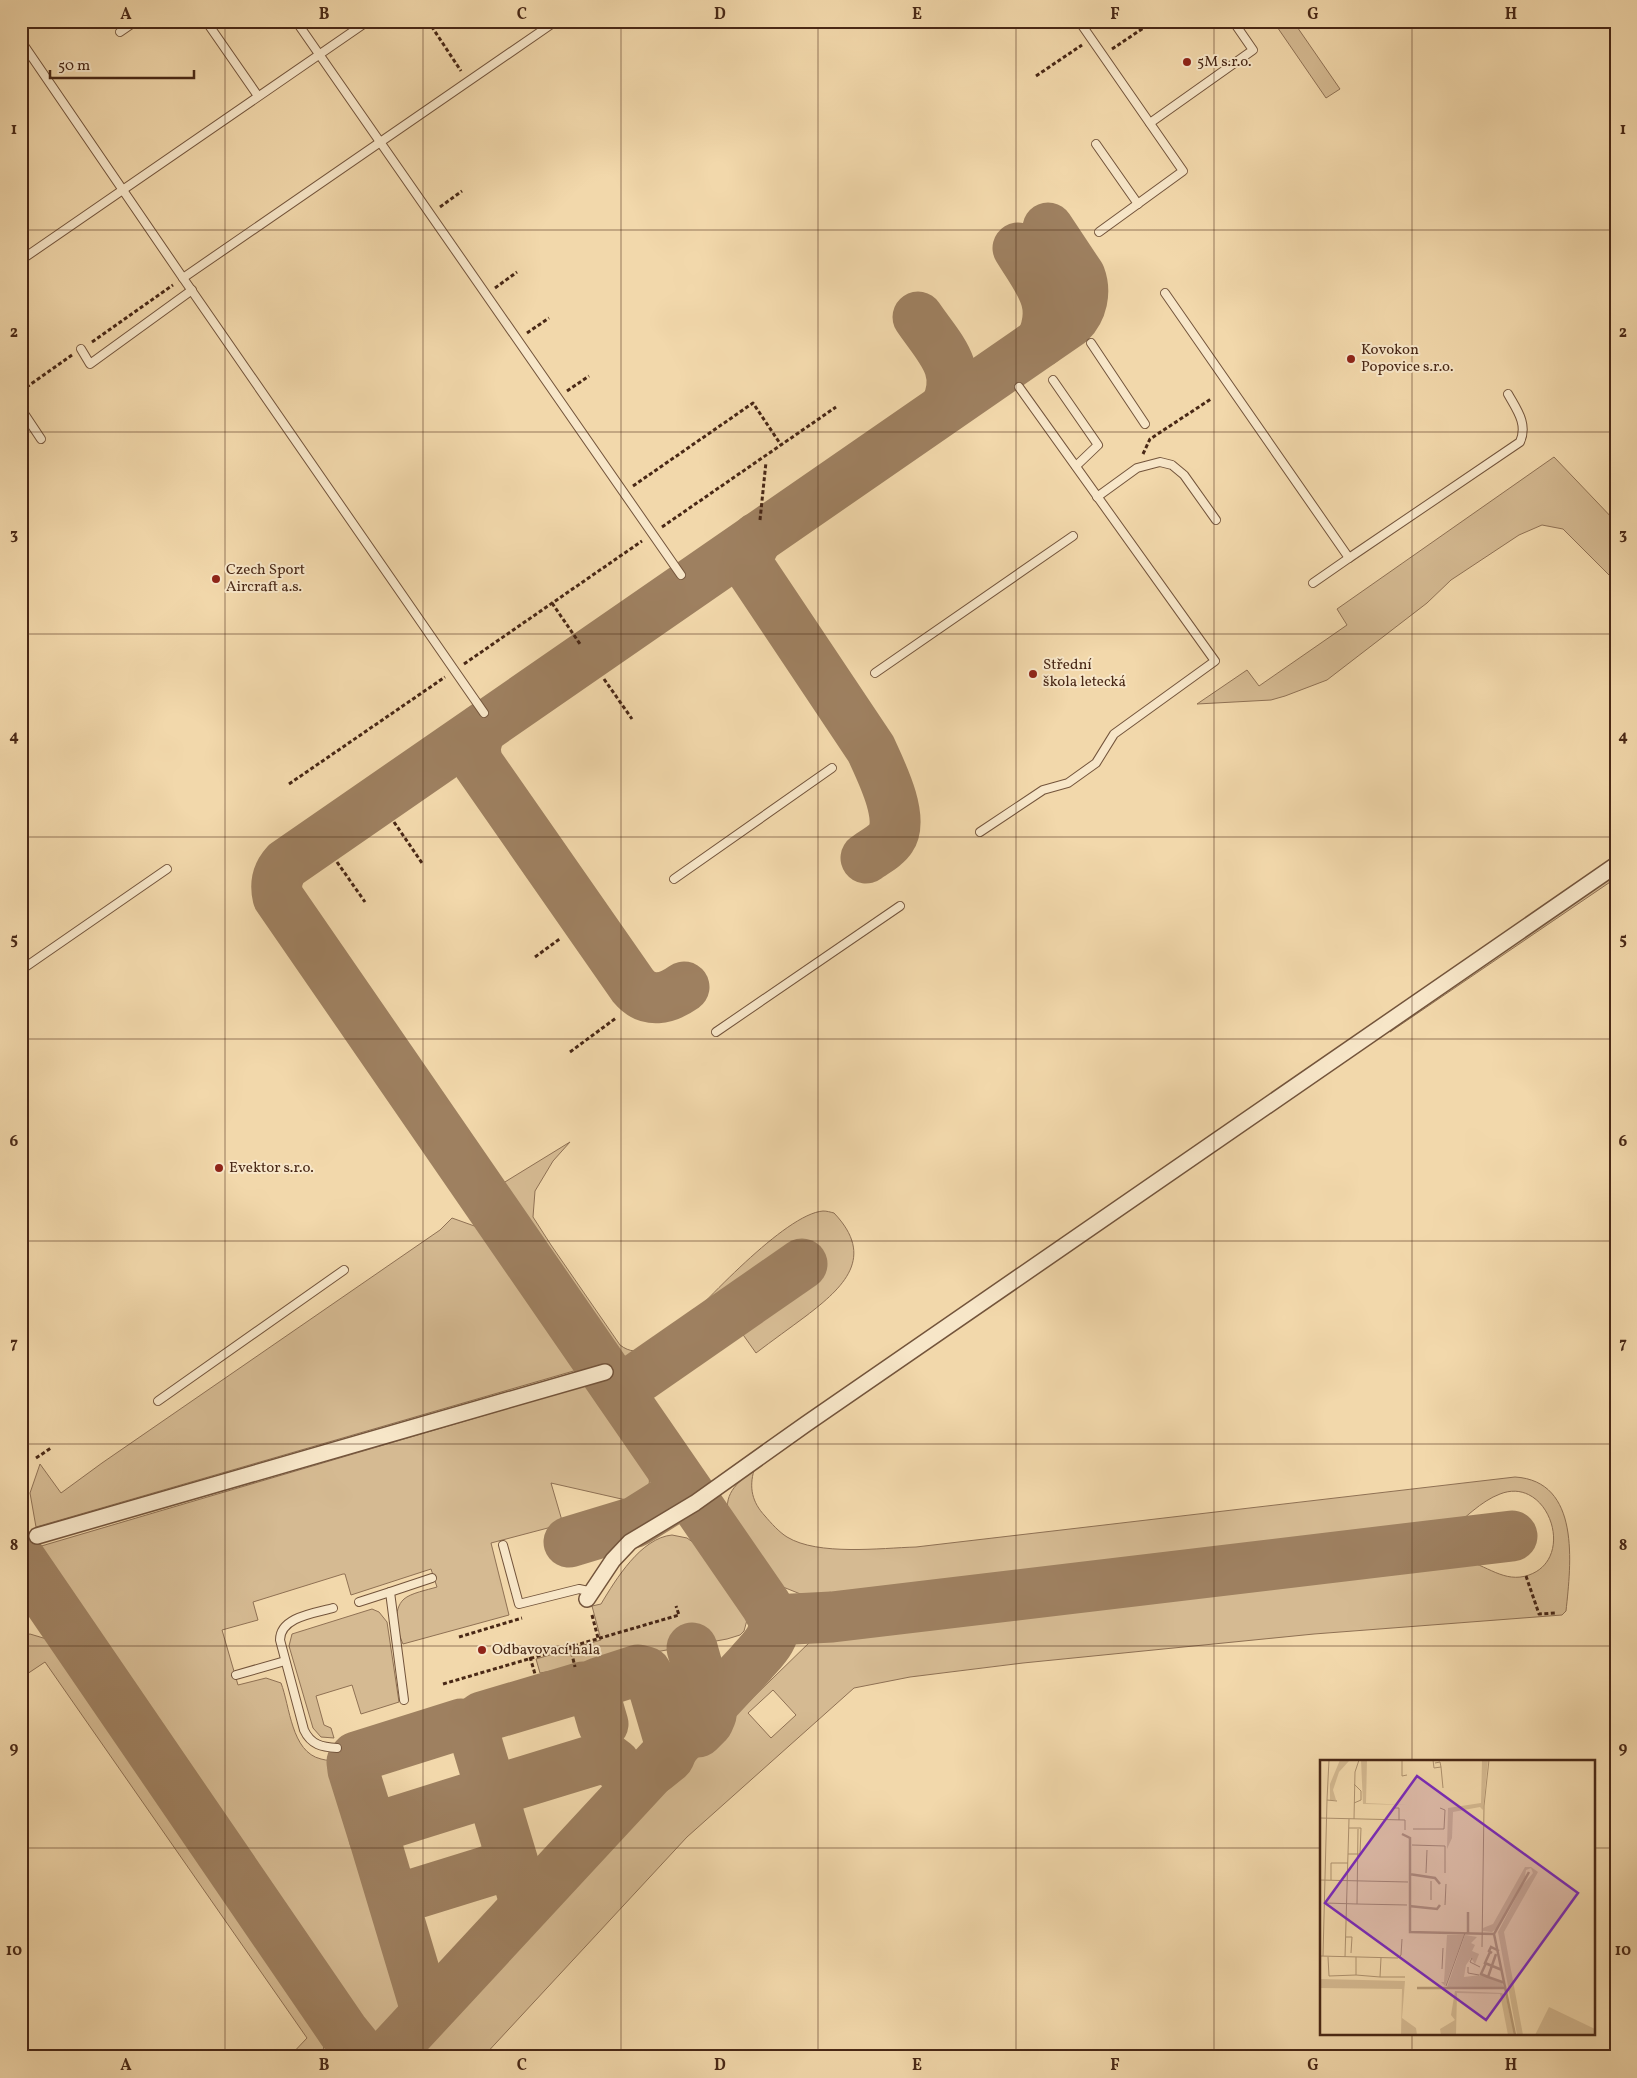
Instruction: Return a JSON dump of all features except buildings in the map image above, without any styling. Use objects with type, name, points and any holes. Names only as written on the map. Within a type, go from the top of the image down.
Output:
[{"type":"street","points":[[590,1596],[613,1560],[630,1542],[695,1503],[806,1424],[1616,865]]},
{"type":"street","points":[[37,1536],[605,1372]]},
{"type":"lane","points":[[120,32],[136,21]]},
{"type":"lane","points":[[206,21],[258,96]]},
{"type":"lane","points":[[296,21],[681,575]]},
{"type":"lane","points":[[21,260],[368,21]]},
{"type":"lane","points":[[183,278],[382,143],[556,21]]},
{"type":"lane","points":[[1079,21],[1183,171],[1099,232]]},
{"type":"lane","points":[[1150,123],[1253,50],[1233,21]]},
{"type":"lane","points":[[21,41],[484,713]]},
{"type":"lane","points":[[1096,144],[1138,204]]},
{"type":"lane","points":[[81,349],[90,364],[192,290]]},
{"type":"lane","points":[[1165,293],[1349,558]]},
{"type":"lane","points":[[1091,343],[1145,424]]},
{"type":"lane","points":[[1053,380],[1098,444],[1076,466]]},
{"type":"lane","points":[[980,832],[1043,790],[1068,783],[1096,763],[1114,734],[1215,661],[1019,387]]},
{"type":"lane","points":[[1313,583],[1520,442],[1524,433],[1523,425],[1508,394]]},
{"type":"lane","points":[[21,409],[41,439]]},
{"type":"lane","points":[[1098,497],[1137,468],[1160,462],[1172,465],[1184,475],[1216,520]]},
{"type":"lane","points":[[875,672],[1073,536]]},
{"type":"lane","points":[[674,879],[832,768]]},
{"type":"lane","points":[[21,970],[168,869]]},
{"type":"lane","points":[[716,1032],[900,906]]},
{"type":"lane","points":[[158,1401],[344,1270]]},
{"type":"lane","points":[[503,1545],[519,1604],[579,1588],[590,1596]]},
{"type":"lane","points":[[359,1602],[432,1578]]},
{"type":"lane","points":[[390,1592],[404,1700]]},
{"type":"lane","points":[[333,1608],[286,1624],[280,1635],[285,1660],[307,1737],[322,1747],[337,1748]]},
{"type":"lane","points":[[236,1675],[285,1660]]},
{"type":"path","points":[[428,21],[469,82]]},
{"type":"path","points":[[1036,76],[1081,45],[1112,49],[1145,27]]},
{"type":"path","points":[[430,213],[462,191]]},
{"type":"path","points":[[487,294],[517,272]]},
{"type":"path","points":[[21,391],[183,278]]},
{"type":"path","points":[[518,340],[549,318]]},
{"type":"path","points":[[558,398],[589,376]]},
{"type":"path","points":[[1141,456],[1150,439],[1211,399]]},
{"type":"path","points":[[624,492],[753,403],[781,445]]},
{"type":"path","points":[[289,784],[836,407]]},
{"type":"path","points":[[760,520],[766,462]]},
{"type":"path","points":[[552,603],[580,644]]},
{"type":"path","points":[[604,679],[632,719]]},
{"type":"path","points":[[394,822],[422,863]]},
{"type":"path","points":[[337,862],[365,902]]},
{"type":"path","points":[[535,957],[561,938]]},
{"type":"path","points":[[570,1052],[616,1018]]},
{"type":"path","points":[[36,1458],[51,1448]]},
{"type":"path","points":[[1526,1576],[1539,1614],[1555,1613]]},
{"type":"path","points":[[590,1596],[598,1638]]},
{"type":"path","points":[[443,1684],[679,1615],[676,1606]]},
{"type":"path","points":[[459,1637],[523,1618]]},
{"type":"path","points":[[570,1646],[575,1667]]},
{"type":"path","points":[[530,1658],[535,1674]]},
{"type":"shaded area","points":[[1273,21],[1293,21],[1340,89],[1326,98]]},
{"type":"shaded area","points":[[1554,457],[1616,522],[1616,582],[1563,529],[1542,525],[1519,535],[1451,580],[1427,603],[1327,680],[1271,700],[1197,704],[1247,670],[1259,686],[1347,625],[1337,609]]},
{"type":"shaded area","points":[[1616,874],[1616,878],[1390,1032],[1402,1022]]},
{"type":"shaded area","points":[[570,1142],[553,1161],[535,1191],[533,1217],[620,1345],[627,1349],[642,1351],[649,1349],[675,1333],[745,1262],[788,1227],[807,1216],[823,1211],[834,1213],[846,1229],[853,1244],[854,1257],[850,1270],[843,1282],[820,1305],[756,1353],[734,1322],[810,1272],[802,1264],[799,1255],[659,1351],[643,1358],[628,1358],[618,1351],[500,1185]]},
{"type":"shaded area","points":[[452,1218],[480,1228],[577,1370],[36,1527],[30,1493],[40,1464],[61,1493],[440,1230]]},
{"type":"shaded area","points":[[587,1385],[647,1471],[649,1486],[640,1498],[626,1500],[551,1483],[563,1524],[491,1543],[509,1615],[403,1644],[397,1621],[398,1609],[407,1597],[437,1587],[431,1569],[351,1595],[345,1574],[343,1574],[253,1602],[258,1620],[222,1630],[238,1685],[266,1678],[281,1683],[293,1727],[303,1747],[311,1755],[321,1759],[341,1761],[408,1995],[405,2014],[384,2037],[377,2035],[361,2027],[40,1559],[38,1547]]},
{"type":"shaded area","points":[[754,1470],[752,1489],[754,1500],[770,1522],[784,1535],[800,1543],[815,1547],[850,1550],[916,1547],[1515,1477],[1536,1482],[1552,1493],[1561,1509],[1567,1528],[1569,1549],[1566,1611],[1562,1615],[1314,1634],[1023,1663],[910,1677],[854,1688],[687,1837],[483,2057],[407,2057],[654,1789],[689,1760],[814,1638],[844,1628],[844,1626],[1353,1563],[1361,1572],[1463,1560],[1503,1575],[1520,1577],[1529,1575],[1544,1566],[1551,1552],[1554,1537],[1550,1521],[1543,1507],[1532,1496],[1517,1491],[1500,1494],[1486,1501],[1448,1532],[842,1606],[841,1602],[808,1597],[778,1585],[730,1519],[728,1511],[729,1497],[732,1490]],"holes":[[[773,1690],[796,1715],[771,1738],[748,1713]]]},
{"type":"shaded area","points":[[672,1535],[687,1538],[701,1548],[743,1609],[747,1620],[744,1631],[740,1635],[727,1639],[540,1673],[536,1659],[601,1640],[592,1606],[601,1604],[630,1561],[640,1552],[661,1538]]},
{"type":"shaded area","points":[[372,1609],[379,1612],[387,1622],[399,1702],[361,1714],[352,1685],[316,1696],[324,1725],[331,1728],[334,1738],[321,1737],[313,1728],[289,1646],[292,1634]]},
{"type":"shaded area","points":[[30,1634],[50,1640],[62,1650],[318,2024],[324,2037],[323,2057],[289,2057],[307,2038],[45,1662],[21,1678],[21,1636]]},
{"type":"taxiway","points":[[1048,228],[1080,276],[1082,282],[1082,300],[1070,322],[286,864],[278,879],[278,897],[766,1605],[774,1620],[832,1617],[1512,1536]]},
{"type":"taxiway","points":[[1018,248],[1039,282],[1047,304],[1048,316],[1041,342]]},
{"type":"taxiway","points":[[918,317],[941,349],[951,370],[951,393],[946,407]]},
{"type":"taxiway","points":[[757,538],[748,556],[750,568],[871,749],[890,794],[895,818],[895,829],[886,844],[866,858]]},
{"type":"taxiway","points":[[482,729],[476,747],[479,765],[633,986],[645,995],[658,998],[684,987]]},
{"type":"taxiway","points":[[619,1391],[802,1264]]},
{"type":"taxiway","points":[[569,1542],[635,1522],[686,1490]]},
{"type":"taxiway","points":[[21,1560],[343,2031],[364,2057]]},
{"type":"taxiway","points":[[386,2057],[760,1653],[771,1639],[774,1620]]},
{"type":"taxiway","points":[[692,1648],[711,1715],[708,1722],[698,1732]]},
{"type":"taxiway","points":[[603,1724],[594,1693],[598,1683],[638,1670],[646,1672],[652,1682],[672,1750],[669,1757],[654,1769]]},
{"type":"taxiway","points":[[522,1909],[524,1899],[473,1730],[475,1722],[482,1717],[583,1687],[588,1687],[594,1693]]},
{"type":"taxiway","points":[[374,1837],[353,1770],[352,1762],[356,1757],[461,1724],[469,1725],[473,1730]]},
{"type":"taxiway","points":[[424,2015],[425,2007],[374,1837],[376,1830],[381,1826],[483,1794],[488,1795],[495,1801],[496,1794],[503,1788],[601,1758],[607,1758],[615,1764]]},
{"type":"taxiway","points":[[396,1908],[401,1898],[501,1867],[508,1866],[516,1873]]},
{"type":"place","name":"5M s.r.o.","points":[[1187,62]]},
{"type":"place","name":"Kovokon Popovice s.r.o.","points":[[1351,359]]},
{"type":"place","name":"Czech Sport Aircraft a.s.","points":[[216,579]]},
{"type":"place","name":"Střední škola letecká","points":[[1033,674]]},
{"type":"place","name":"Evektor s.r.o.","points":[[219,1168]]},
{"type":"place","name":"Odbavovací hala","points":[[482,1650]]}]
